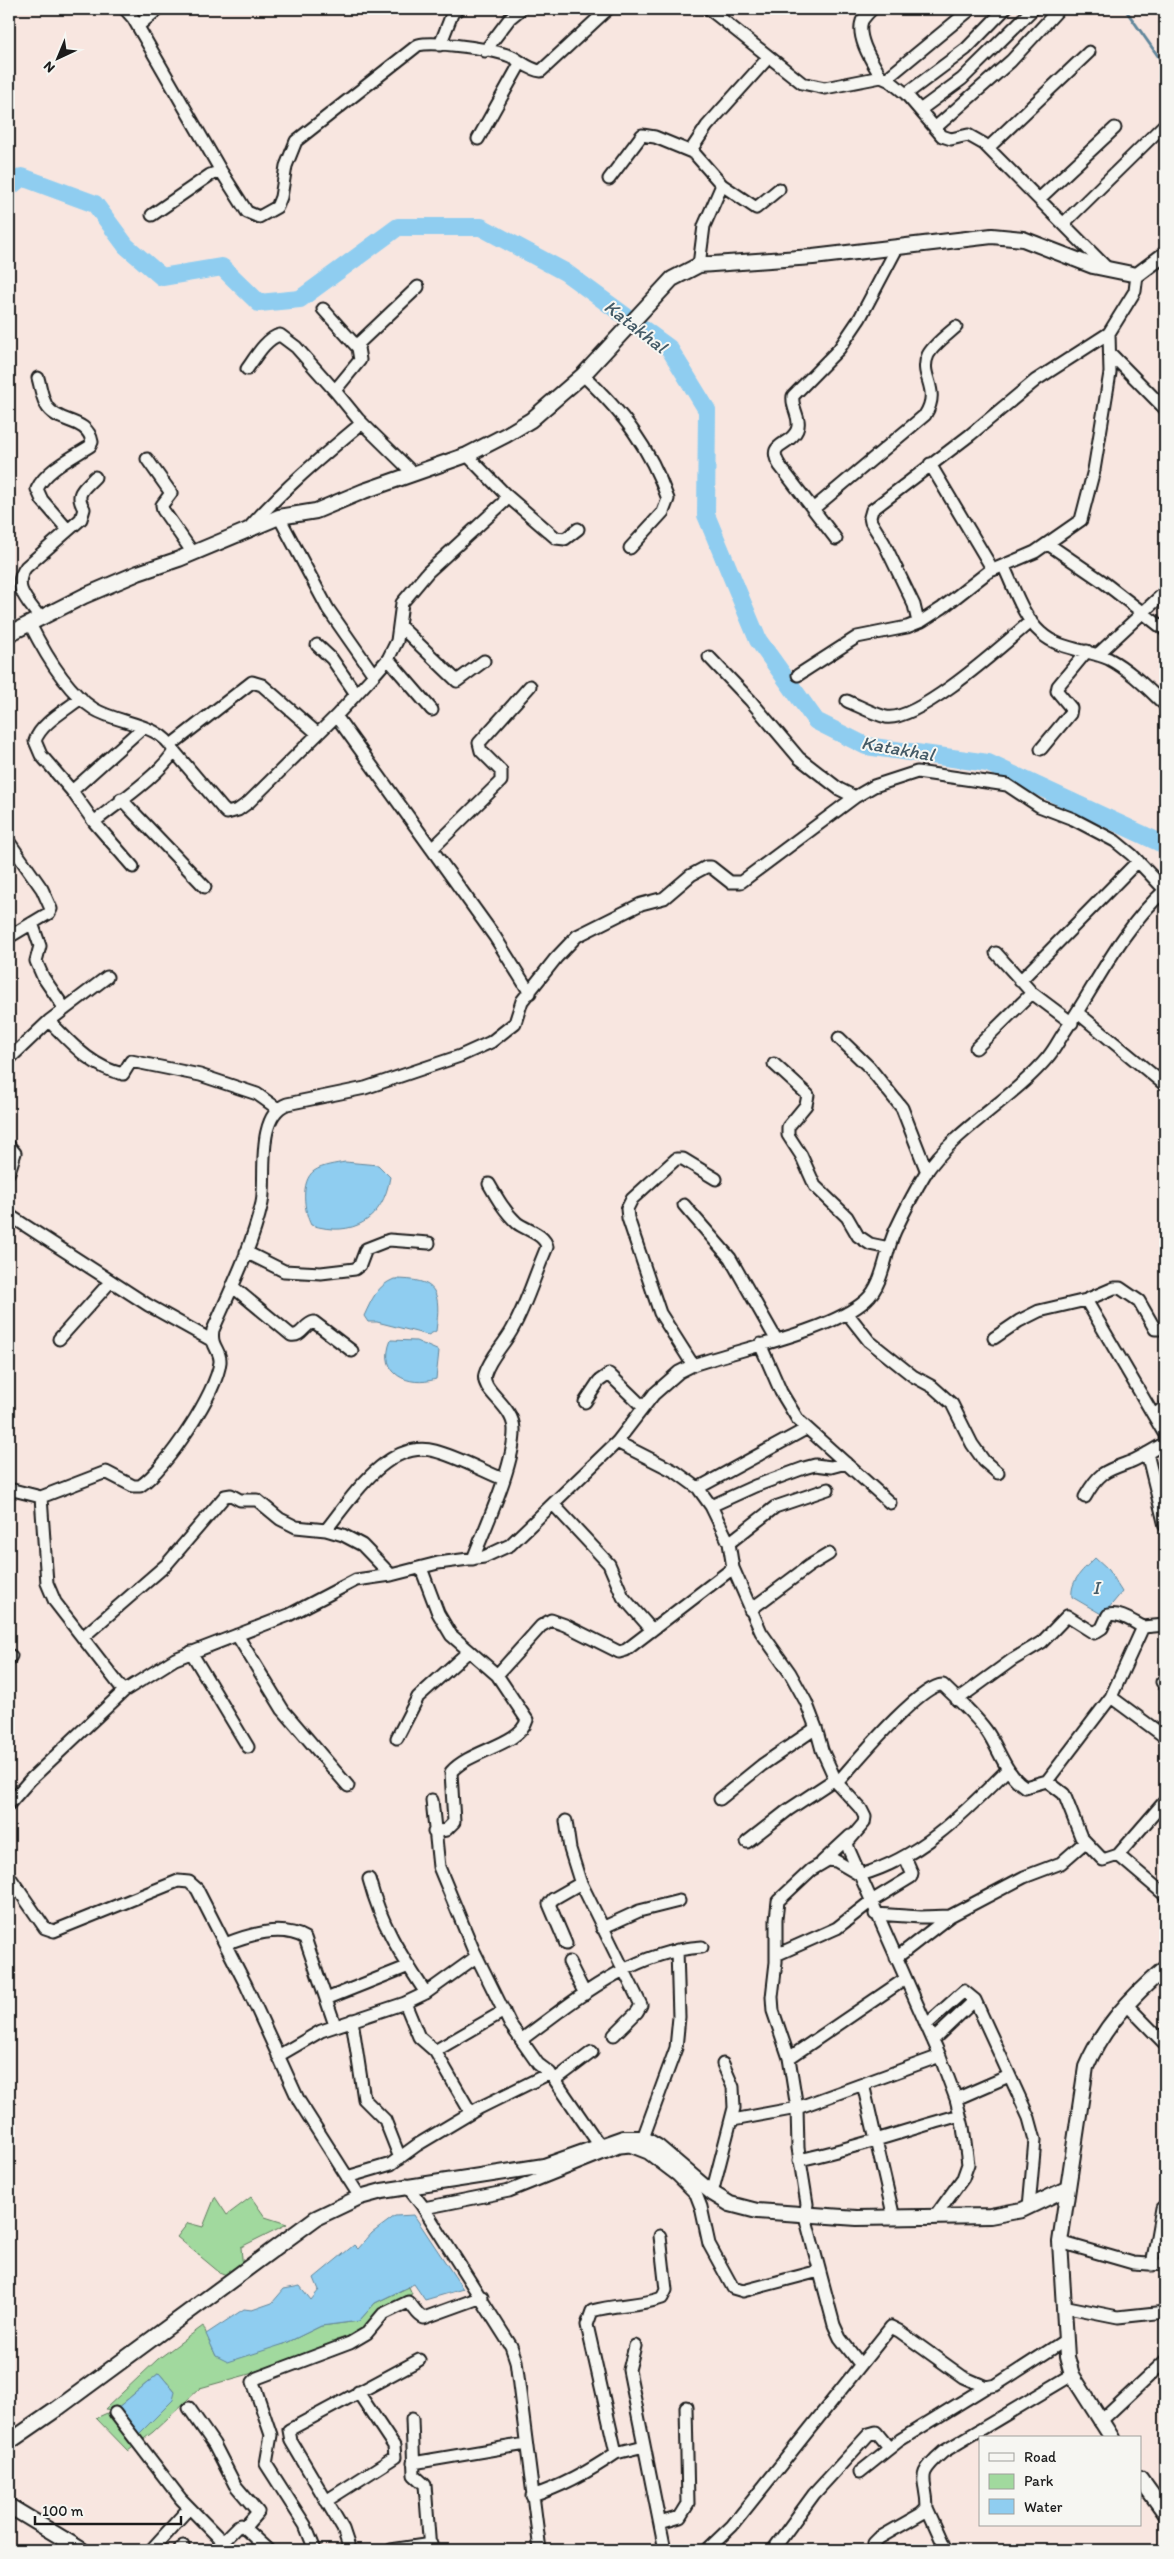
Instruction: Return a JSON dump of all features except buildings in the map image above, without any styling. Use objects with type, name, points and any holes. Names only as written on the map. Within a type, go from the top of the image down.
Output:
[{"type":"street","points":[[125,9],[138,26],[220,171],[247,212],[259,217],[277,207],[281,197],[286,166],[296,141],[418,45],[430,42],[440,45],[485,50],[512,57],[535,70],[541,71],[608,9]]},
{"type":"street","points":[[138,26],[158,9]]},
{"type":"street","points":[[440,45],[454,9],[457,10]]},
{"type":"street","points":[[485,50],[510,18],[521,9]]},
{"type":"street","points":[[709,9],[768,58],[802,83],[811,87],[825,88],[883,78],[971,9]]},
{"type":"street","points":[[872,9],[862,21],[861,31],[867,52],[883,78],[906,94],[942,136],[951,139],[968,135],[988,148],[1108,269]]},
{"type":"street","points":[[906,94],[966,49],[1005,9]]},
{"type":"street","points":[[920,110],[962,79],[1033,9]]},
{"type":"street","points":[[935,128],[1011,60],[1059,9]]},
{"type":"street","points":[[988,148],[1090,52]]},
{"type":"street","points":[[694,153],[695,141],[768,58]]},
{"type":"street","points":[[478,139],[521,62]]},
{"type":"street","points":[[1064,224],[1165,124]]},
{"type":"street","points":[[1039,199],[1115,128]]},
{"type":"street","points":[[609,179],[642,136],[655,137],[694,153],[722,185],[756,208],[779,189]]},
{"type":"street","points":[[152,215],[210,175],[220,171]]},
{"type":"street","points":[[699,265],[704,226],[722,185]]},
{"type":"street","points":[[9,634],[138,573],[279,517],[316,511],[467,455],[506,435],[531,420],[583,375],[672,279],[699,265],[896,248],[992,236],[1023,239],[1093,266],[1137,275],[1165,254]]},
{"type":"street","points":[[836,539],[777,460],[776,449],[796,432],[799,420],[792,403],[793,396],[839,349],[860,318],[896,248]]},
{"type":"street","points":[[918,622],[914,604],[870,517],[878,504],[970,435],[1036,380],[1109,333],[1136,291],[1137,275]]},
{"type":"street","points":[[336,392],[337,388],[360,360],[358,348],[360,342],[418,287]]},
{"type":"street","points":[[323,308],[358,348]]},
{"type":"street","points":[[813,509],[924,415],[932,399],[932,389],[924,368],[926,361],[929,353],[956,327]]},
{"type":"street","points":[[798,675],[857,637],[907,627],[918,622],[942,608],[998,568],[1048,544],[1081,520],[1094,470],[1110,373],[1109,333]]},
{"type":"street","points":[[247,369],[275,336],[285,336],[362,423],[414,474]]},
{"type":"street","points":[[1110,353],[1165,409]]},
{"type":"street","points":[[583,375],[627,420],[647,453],[668,498],[663,512],[630,548]]},
{"type":"street","points":[[38,378],[48,408],[53,413],[80,425],[91,436],[92,442],[90,446],[60,466],[40,483],[37,488],[42,500],[68,530]]},
{"type":"street","points":[[248,529],[277,496],[300,474],[362,423]]},
{"type":"street","points":[[467,455],[506,495],[556,538],[565,539],[578,529]]},
{"type":"street","points":[[147,459],[171,493],[162,506],[163,510],[192,553]]},
{"type":"street","points":[[930,464],[1031,621],[1042,634],[1056,643],[1110,660],[1140,681],[1165,705]]},
{"type":"street","points":[[95,477],[79,495],[84,514],[26,567],[20,576],[20,589],[54,666],[81,698],[94,709],[158,735],[172,748],[228,813],[232,813],[249,802],[336,716],[388,659],[397,641],[402,603],[428,572],[495,512],[504,502],[506,495]]},
{"type":"street","points":[[279,517],[328,610],[374,675]]},
{"type":"street","points":[[1048,544],[1102,581],[1143,615],[1165,630]]},
{"type":"street","points":[[1041,749],[1070,714],[1071,708],[1059,696],[1058,686],[1092,653],[1143,615],[1165,592]]},
{"type":"street","points":[[847,701],[887,717],[907,713],[958,682],[1031,621]]},
{"type":"street","points":[[400,626],[457,681],[484,661]]},
{"type":"street","points":[[317,646],[332,659],[356,694]]},
{"type":"street","points":[[709,657],[750,700],[799,758],[839,789],[855,797]]},
{"type":"street","points":[[388,659],[432,710]]},
{"type":"street","points":[[94,822],[170,758],[172,748],[252,682],[262,685],[318,734]]},
{"type":"street","points":[[432,849],[501,781],[501,771],[481,751],[479,743],[530,686]]},
{"type":"street","points":[[81,698],[48,724],[35,741],[41,755],[72,791],[94,822],[133,867]]},
{"type":"street","points":[[336,716],[496,937],[530,993]]},
{"type":"street","points":[[72,791],[142,728]]},
{"type":"street","points":[[9,1804],[30,1780],[124,1691],[166,1664],[191,1652],[289,1615],[356,1580],[473,1560],[496,1553],[510,1545],[617,1442],[644,1407],[666,1384],[693,1365],[776,1339],[846,1313],[872,1294],[880,1277],[895,1231],[926,1172],[952,1143],[1030,1076],[1049,1056],[1072,1023],[1130,927],[1144,910],[1165,890],[1138,861],[1115,841],[1096,830],[1038,806],[1007,785],[917,772],[874,786],[855,797],[740,882],[730,882],[718,872],[706,867],[691,875],[664,898],[641,904],[577,936],[556,958],[522,1001],[515,1023],[508,1030],[468,1053],[365,1088],[287,1104],[278,1109],[270,1122],[262,1162],[262,1204],[246,1252],[213,1330],[211,1340]]},
{"type":"street","points":[[121,799],[206,887]]},
{"type":"street","points":[[9,842],[51,904],[49,913],[9,938]]},
{"type":"street","points":[[1020,981],[1138,861]]},
{"type":"street","points":[[32,923],[40,946],[36,961],[43,977],[65,1009]]},
{"type":"street","points":[[996,953],[1032,994],[1072,1023]]},
{"type":"street","points":[[9,1059],[49,1021],[108,976]]},
{"type":"street","points":[[976,1048],[1032,994]]},
{"type":"street","points":[[1078,1013],[1165,1085]]},
{"type":"street","points":[[49,1021],[84,1056],[112,1072],[123,1074],[132,1061],[200,1075],[257,1094],[278,1109]]},
{"type":"street","points":[[840,1038],[869,1067],[902,1108],[926,1172]]},
{"type":"street","points":[[774,1064],[808,1095],[806,1105],[788,1127],[787,1131],[815,1186],[847,1217],[858,1236],[870,1244],[888,1248]]},
{"type":"street","points":[[9,1146],[15,1153],[9,1172]]},
{"type":"street","points":[[693,1365],[660,1313],[628,1218],[627,1209],[632,1199],[671,1161],[676,1159],[682,1159],[716,1179]]},
{"type":"street","points":[[473,1560],[503,1479],[512,1441],[512,1423],[504,1404],[485,1384],[484,1375],[514,1327],[547,1247],[546,1242],[510,1216],[489,1184]]},
{"type":"street","points":[[684,1205],[730,1258],[776,1339]]},
{"type":"street","points":[[9,1215],[148,1305],[211,1340],[221,1359],[219,1372],[204,1401],[170,1457],[140,1486],[133,1486],[106,1472],[41,1497],[9,1490]]},
{"type":"street","points":[[246,1252],[284,1271],[321,1273],[355,1269],[360,1265],[366,1249],[389,1240],[430,1243]]},
{"type":"street","points":[[59,1339],[111,1281]]},
{"type":"street","points":[[232,1286],[291,1335],[300,1333],[310,1323],[314,1322],[352,1351]]},
{"type":"street","points":[[994,1338],[1018,1321],[1040,1312],[1086,1300],[1114,1288],[1120,1288],[1139,1301],[1155,1329],[1165,1329]]},
{"type":"street","points":[[1086,1300],[1165,1435]]},
{"type":"street","points":[[846,1313],[869,1340],[913,1376],[933,1387],[952,1404],[972,1444],[984,1460],[998,1473]]},
{"type":"street","points":[[760,1344],[790,1409],[806,1429],[890,1503]]},
{"type":"street","points":[[585,1402],[599,1381],[609,1374],[644,1407]]},
{"type":"street","points":[[1154,1415],[1165,1408]]},
{"type":"street","points":[[698,1488],[806,1429]]},
{"type":"street","points":[[617,1442],[676,1472],[698,1488],[711,1506],[729,1543],[733,1568],[750,1610],[761,1632],[790,1673],[816,1728],[822,1750],[836,1781],[865,1816],[864,1823],[778,1901],[773,1987],[773,2011],[789,2058],[797,2108],[799,2160],[807,2194],[805,2216],[834,2324],[840,2338],[860,2364]]},
{"type":"street","points":[[1085,1497],[1096,1479],[1107,1469],[1131,1462],[1165,1442]]},
{"type":"street","points":[[326,1530],[357,1491],[390,1458],[412,1449],[434,1450],[503,1479]]},
{"type":"street","points":[[1147,1453],[1165,1526]]},
{"type":"street","points":[[711,1506],[755,1486],[804,1468],[815,1465],[831,1467],[846,1463]]},
{"type":"street","points":[[729,1543],[775,1507],[828,1489]]},
{"type":"street","points":[[83,1636],[166,1565],[225,1496],[231,1495],[240,1500],[256,1500],[280,1519],[296,1527],[326,1530],[343,1535],[362,1546],[391,1575]]},
{"type":"street","points":[[41,1497],[47,1583],[55,1602],[124,1691]]},
{"type":"street","points":[[553,1504],[609,1564],[623,1597],[652,1630]]},
{"type":"street","points":[[750,1610],[809,1566],[829,1554]]},
{"type":"street","points":[[421,1568],[438,1613],[451,1636],[497,1675],[527,1720],[525,1727],[519,1734],[487,1748],[455,1768],[450,1778],[454,1822],[446,1830],[434,1832]]},
{"type":"street","points":[[497,1675],[546,1621],[551,1620],[619,1652],[626,1650],[733,1568]]},
{"type":"street","points":[[957,1700],[1012,1660],[1042,1642],[1067,1616],[1094,1633],[1102,1628],[1108,1615],[1112,1614],[1127,1618],[1143,1627],[1165,1625]]},
{"type":"street","points":[[747,1842],[788,1810],[836,1781],[898,1716],[926,1690],[938,1684],[943,1685],[988,1732],[1017,1782],[1025,1787],[1047,1781],[1111,1697],[1143,1627]]},
{"type":"street","points":[[238,1635],[283,1710],[335,1774],[348,1786]]},
{"type":"street","points":[[397,1738],[418,1697],[469,1651]]},
{"type":"street","points":[[191,1652],[248,1747]]},
{"type":"street","points":[[1111,1697],[1165,1737]]},
{"type":"street","points":[[720,1799],[762,1765],[816,1728]]},
{"type":"street","points":[[819,1865],[828,1860],[836,1861],[860,1875],[878,1870],[905,1857],[944,1830],[1008,1769]]},
{"type":"street","points":[[1047,1781],[1064,1794],[1074,1822],[1085,1842],[1103,1860],[1118,1855],[1164,1804]]},
{"type":"street","points":[[432,1800],[434,1832],[439,1851],[437,1860],[476,1957],[521,2040],[538,2064],[552,2076],[600,2146]]},
{"type":"street","points":[[566,1821],[570,1849],[581,1883],[641,2006],[614,2035]]},
{"type":"street","points":[[850,1836],[847,1843],[849,1850],[875,1914],[940,2056],[960,2115],[968,2164],[963,2178],[934,2218]]},
{"type":"street","points":[[896,1958],[950,1916],[1024,1877],[1061,1863],[1085,1842]]},
{"type":"street","points":[[1118,1855],[1165,1895]]},
{"type":"street","points":[[776,1955],[837,1928],[870,1902],[911,1877],[912,1874],[905,1857]]},
{"type":"street","points":[[9,1876],[45,1928],[54,1931],[178,1881],[189,1882],[197,1889],[299,2101],[360,2197]]},
{"type":"street","points":[[369,1879],[377,1910],[426,1992]]},
{"type":"street","points":[[566,1944],[548,1904],[553,1899],[581,1883]]},
{"type":"street","points":[[602,1928],[639,1911],[679,1901]]},
{"type":"street","points":[[875,1914],[921,1917],[950,1916]]},
{"type":"street","points":[[225,1944],[254,1934],[299,1934],[308,1942],[335,2026]]},
{"type":"street","points":[[521,2040],[622,1970],[677,1950],[702,1947]]},
{"type":"street","points":[[643,2138],[676,2048],[679,2017],[677,1950]]},
{"type":"street","points":[[278,2056],[321,2031],[405,2004],[426,1992],[476,1957]]},
{"type":"street","points":[[569,1962],[585,1994]]},
{"type":"street","points":[[326,1999],[409,1966]]},
{"type":"street","points":[[1110,2436],[1072,2375],[1064,2341],[1060,2242],[1066,2189],[1086,2067],[1094,2047],[1126,2004],[1165,1968]]},
{"type":"street","points":[[789,2058],[905,1979]]},
{"type":"street","points":[[926,2025],[964,1991],[975,2000],[1028,2118],[1035,2140],[1029,2207]]},
{"type":"street","points":[[933,2040],[975,2000]]},
{"type":"street","points":[[405,2004],[419,2037],[436,2051],[471,2113]]},
{"type":"street","points":[[1126,2004],[1165,2044]]},
{"type":"street","points":[[436,2051],[504,2011]]},
{"type":"street","points":[[352,2020],[364,2099],[385,2120],[400,2158]]},
{"type":"street","points":[[347,2177],[378,2170],[471,2113],[552,2076],[592,2052]]},
{"type":"street","points":[[733,2120],[797,2108],[940,2056]]},
{"type":"street","points":[[712,2193],[733,2120],[733,2087],[723,2064]]},
{"type":"street","points":[[956,2099],[1009,2076]]},
{"type":"street","points":[[863,2084],[894,2218]]},
{"type":"street","points":[[799,2160],[834,2153],[876,2138],[960,2115]]},
{"type":"street","points":[[9,2442],[316,2218],[360,2197],[406,2186],[487,2176],[544,2166],[623,2138],[643,2138],[658,2147],[712,2193],[730,2204],[757,2211],[805,2216],[894,2218],[1007,2214],[1029,2207],[1066,2189]]},
{"type":"street","points":[[424,2208],[509,2191],[619,2147],[630,2146],[648,2153],[677,2175],[696,2194],[701,2207],[709,2244],[733,2288],[743,2291],[819,2271]]},
{"type":"street","points":[[406,2186],[424,2208],[482,2297],[511,2346],[516,2361],[540,2550]]},
{"type":"street","points":[[1152,2265],[1162,2208]]},
{"type":"street","points":[[616,2453],[587,2319],[592,2311],[602,2308],[653,2302],[662,2298],[666,2290],[660,2236]]},
{"type":"street","points":[[1060,2242],[1122,2260],[1152,2265],[1165,2264]]},
{"type":"street","points":[[315,2550],[305,2525],[266,2464],[271,2435],[260,2408],[253,2382],[256,2378],[360,2338],[383,2314],[403,2303],[408,2302],[412,2304],[419,2316],[424,2318],[482,2297]]},
{"type":"street","points":[[1063,2306],[1118,2317],[1165,2312]]},
{"type":"street","points":[[707,2550],[732,2526],[860,2364],[891,2328],[899,2330],[964,2377],[986,2387]]},
{"type":"street","points":[[860,2472],[889,2448],[986,2387],[996,2385],[1064,2341]]},
{"type":"street","points":[[635,2346],[629,2370],[665,2550]]},
{"type":"street","points":[[347,2550],[346,2537],[291,2441],[290,2430],[418,2360]]},
{"type":"street","points":[[1100,2422],[1165,2361]]},
{"type":"street","points":[[946,2550],[927,2508],[922,2482],[925,2470],[943,2452],[1072,2375]]},
{"type":"street","points":[[326,2501],[395,2457],[394,2446],[358,2392]]},
{"type":"street","points":[[660,2523],[680,2517],[688,2504],[686,2407]]},
{"type":"street","points":[[189,2408],[214,2444],[235,2485],[258,2512],[245,2527]]},
{"type":"street","points":[[115,2413],[189,2508],[220,2538],[224,2540],[238,2526],[245,2527],[268,2550]]},
{"type":"street","points":[[391,2550],[431,2547],[425,2485],[414,2474],[412,2419]]},
{"type":"street","points":[[773,2550],[814,2494],[869,2434],[876,2432],[889,2448]]},
{"type":"street","points":[[413,2463],[526,2444]]},
{"type":"street","points":[[532,2496],[552,2489],[589,2471],[616,2453],[644,2446]]},
{"type":"street","points":[[1142,2481],[1165,2513]]},
{"type":"street","points":[[9,2506],[82,2550]]},
{"type":"street","points":[[151,2550],[189,2508]]},
{"type":"street","points":[[876,2550],[874,2544],[879,2538],[921,2514],[927,2508]]},
{"type":"green space","points":[[215,2197],[227,2215],[251,2197],[265,2217],[287,2224],[241,2247],[243,2271],[229,2276],[219,2272],[177,2237],[188,2223],[203,2227]]},
{"type":"green space","points":[[409,2287],[412,2294],[379,2309],[363,2332],[336,2340],[355,2337],[299,2360],[200,2388],[153,2432],[128,2451],[96,2418],[114,2410],[105,2409],[158,2359],[203,2326],[216,2356],[284,2344],[321,2326],[359,2321],[375,2303]],"holes":[[[159,2373],[175,2392],[116,2409]]]},
{"type":"water","points":[[345,1162],[378,1165],[390,1177],[381,1204],[373,1215],[353,1227],[340,1229],[311,1225],[305,1205],[305,1189],[310,1176],[321,1167]]},
{"type":"water","points":[[394,1279],[420,1282],[428,1285],[433,1290],[437,1297],[438,1306],[436,1331],[428,1335],[377,1322],[368,1322],[364,1316],[379,1289]]},
{"type":"water","points":[[391,1340],[416,1341],[439,1351],[436,1379],[416,1381],[406,1380],[398,1376],[388,1362]]},
{"type":"water","name":"I","points":[[1095,1558],[1108,1570],[1122,1592],[1103,1615],[1072,1597],[1075,1580]]},
{"type":"water","points":[[414,2215],[463,2289],[425,2300],[414,2284],[375,2303],[359,2321],[321,2326],[284,2344],[228,2362],[216,2356],[206,2334],[244,2309],[252,2310],[272,2303],[284,2289],[300,2286],[311,2300],[319,2290],[314,2278],[354,2245],[358,2249],[372,2233],[395,2216]]},
{"type":"water","points":[[159,2373],[175,2392],[173,2400],[139,2434],[116,2409]]},
{"type":"waterway","name":"Katakhal","points":[[1125,9],[1165,66]]},
{"type":"waterway","name":"Katakhal","points":[[9,188],[22,177],[95,204],[126,246],[162,277],[222,267],[259,303],[300,299],[398,227],[481,227],[565,272],[669,348],[707,410],[706,515],[758,640],[816,721],[866,746],[988,763],[1165,845]]}]
